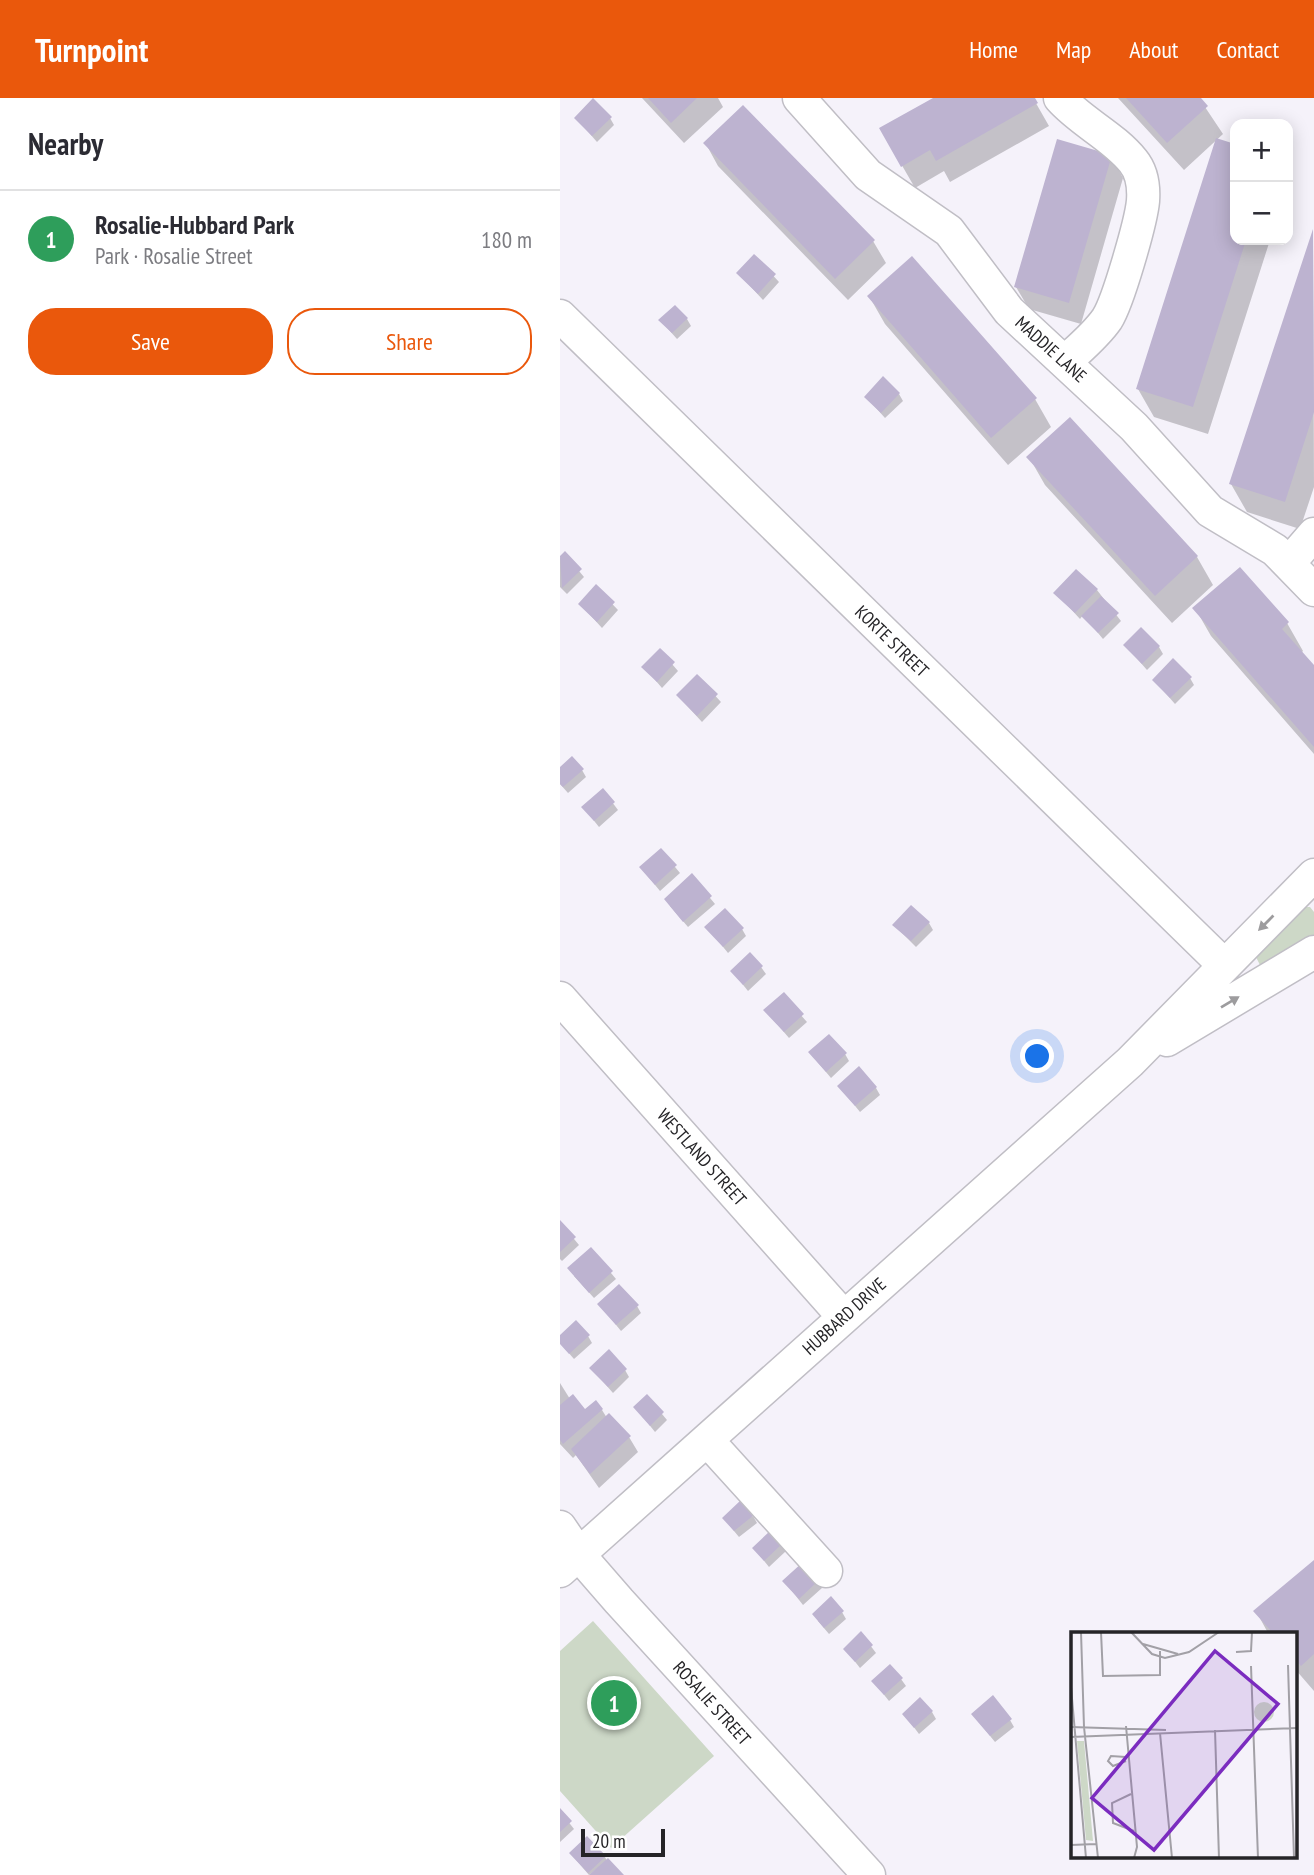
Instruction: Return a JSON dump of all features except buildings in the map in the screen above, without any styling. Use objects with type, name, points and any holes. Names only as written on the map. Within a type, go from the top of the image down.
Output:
[{"type":"street","points":[[1060,98],[1077,116],[1122,149],[1135,162],[1142,181],[1143,204],[1115,302],[1098,329],[1066,361]]},
{"type":"street","name":"MADDIE LANE","points":[[817,104],[868,175],[949,231],[1009,310],[1134,427],[1210,512],[1260,539],[1289,563],[1314,590]]},
{"type":"street","name":"KORTE STREET","points":[[560,316],[1224,965]]},
{"type":"street","points":[[1289,563],[1314,534]]},
{"type":"street","name":"HUBBARD DRIVE","points":[[569,1563],[1129,1062],[1314,875]]},
{"type":"street","name":"HUBBARD DRIVE","points":[[1129,1062],[1314,952]]},
{"type":"street","name":"WESTLAND STREET","points":[[560,998],[844,1316]]},
{"type":"street","points":[[706,1440],[826,1571]]},
{"type":"street","name":"ROSALIE STREET","points":[[560,1527],[569,1563],[869,1875]]},
{"type":"green space","points":[[1305,907],[1310,907],[1314,912],[1314,945],[1262,969],[1255,955]]},
{"type":"green space","points":[[593,1621],[714,1756],[611,1848],[560,1791],[560,1651]]},
{"type":"place","name":"Rosalie-Hubbard Park","points":[[614,1703]]}]
